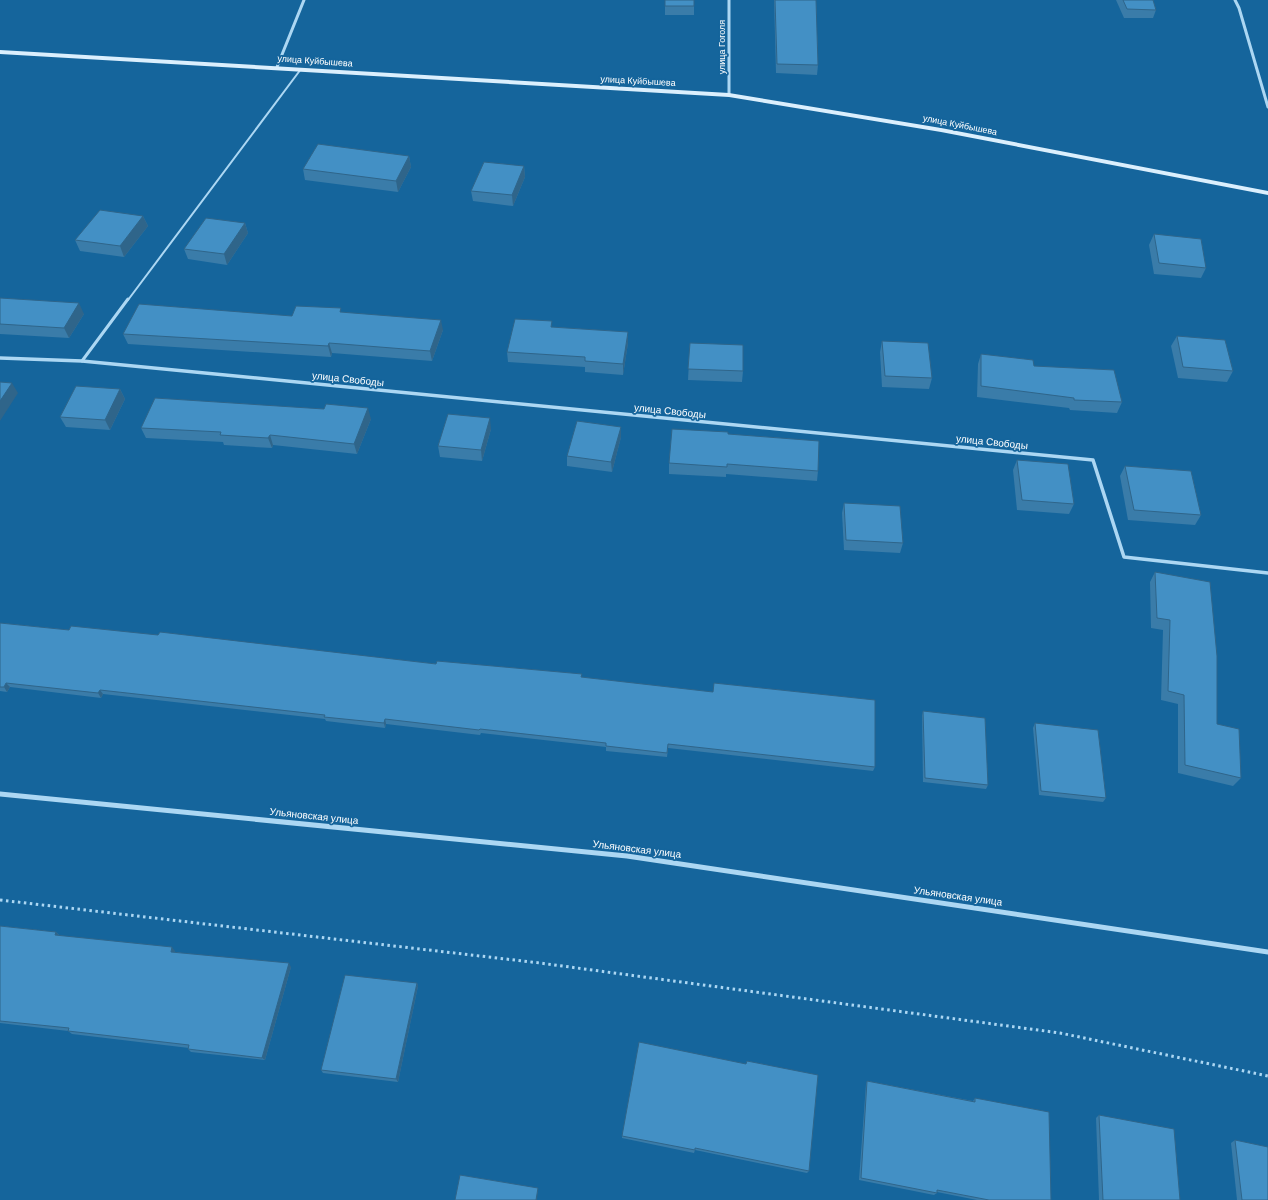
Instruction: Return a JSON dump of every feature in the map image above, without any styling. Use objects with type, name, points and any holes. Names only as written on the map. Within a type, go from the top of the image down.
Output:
[{"type":"main road","name":"улица Куйбышева","points":[[0,52],[729,94],[940,130],[1268,193]]},
{"type":"street","points":[[277,67],[304,0]]},
{"type":"street","name":"улица Гоголя","points":[[729,0],[729,94]]},
{"type":"street","points":[[1235,0],[1240,8],[1268,107]]},
{"type":"street","name":"улица Свободы","points":[[0,358],[82,361],[1093,460],[1124,557],[1268,573]]},
{"type":"street","name":"Ульяновская улица","points":[[0,794],[627,856],[1268,952]]},
{"type":"lane","points":[[82,361],[301,69]]},
{"type":"path","points":[[0,900],[540,963],[1060,1033],[1268,1076]]},
{"type":"building","points":[[665,0],[694,0],[694,6],[665,6]]},
{"type":"building","points":[[775,0],[816,0],[818,65],[777,64]]},
{"type":"building","points":[[1123,0],[1153,0],[1156,10],[1127,9]]},
{"type":"building","points":[[318,144],[409,156],[396,181],[303,169]]},
{"type":"building","points":[[484,162],[524,166],[512,195],[471,191]]},
{"type":"building","points":[[100,210],[143,216],[120,246],[75,240]]},
{"type":"building","points":[[206,218],[245,223],[224,254],[184,249]]},
{"type":"building","points":[[1154,234],[1201,239],[1206,268],[1159,263]]},
{"type":"building","points":[[0,298],[79,303],[64,328],[0,324]]},
{"type":"building","points":[[139,304],[292,316],[296,306],[341,308],[340,312],[441,320],[430,351],[329,343],[328,346],[123,334]]},
{"type":"building","points":[[515,319],[552,321],[551,327],[628,332],[623,364],[585,361],[585,357],[507,352]]},
{"type":"building","points":[[1177,336],[1225,340],[1233,371],[1183,367]]},
{"type":"building","points":[[882,341],[928,343],[932,378],[885,376]]},
{"type":"building","points":[[690,343],[743,345],[743,371],[688,369]]},
{"type":"building","points":[[981,354],[1033,360],[1034,366],[1114,370],[1122,402],[1074,400],[1074,398],[981,386]]},
{"type":"building","points":[[0,382],[12,383],[0,401]]},
{"type":"building","points":[[76,386],[120,389],[105,420],[60,417]]},
{"type":"building","points":[[155,398],[324,409],[326,404],[368,408],[354,444],[270,435],[268,438],[220,435],[221,432],[141,428]]},
{"type":"building","points":[[448,414],[490,418],[481,450],[438,446]]},
{"type":"building","points":[[577,421],[621,427],[611,462],[567,456]]},
{"type":"building","points":[[672,429],[728,432],[728,434],[819,441],[818,471],[727,464],[727,467],[669,463]]},
{"type":"building","points":[[1017,460],[1068,464],[1074,504],[1022,500]]},
{"type":"building","points":[[1125,466],[1191,471],[1201,515],[1134,510]]},
{"type":"building","points":[[844,503],[900,506],[903,543],[846,540]]},
{"type":"building","points":[[1155,572],[1210,582],[1217,656],[1217,724],[1239,729],[1241,778],[1185,765],[1184,695],[1168,691],[1170,620],[1157,618]]},
{"type":"building","points":[[0,623],[69,630],[71,626],[158,635],[160,632],[436,664],[437,661],[582,674],[581,677],[713,692],[714,683],[875,700],[875,767],[668,744],[667,753],[606,746],[606,743],[480,729],[385,719],[384,723],[324,717],[325,715],[100,690],[98,693],[6,683],[4,687],[0,687]]},
{"type":"building","points":[[923,711],[985,718],[988,785],[925,778]]},
{"type":"building","points":[[1035,723],[1098,730],[1106,798],[1041,791]]},
{"type":"building","points":[[0,926],[56,932],[55,935],[172,947],[171,952],[289,963],[262,1058],[188,1049],[189,1045],[68,1031],[69,1028],[0,1021]]},
{"type":"building","points":[[345,975],[417,983],[396,1079],[321,1070]]},
{"type":"building","points":[[639,1042],[746,1064],[747,1061],[818,1075],[809,1171],[695,1148],[695,1150],[622,1136]]},
{"type":"building","points":[[867,1081],[975,1102],[975,1098],[1049,1112],[1051,1200],[989,1200],[937,1190],[937,1193],[861,1178]]},
{"type":"building","points":[[1099,1115],[1174,1129],[1180,1200],[1103,1200]]},
{"type":"building","points":[[1235,1140],[1268,1147],[1268,1200],[1242,1200]]},
{"type":"building","points":[[460,1175],[538,1188],[536,1200],[455,1200]]}]
